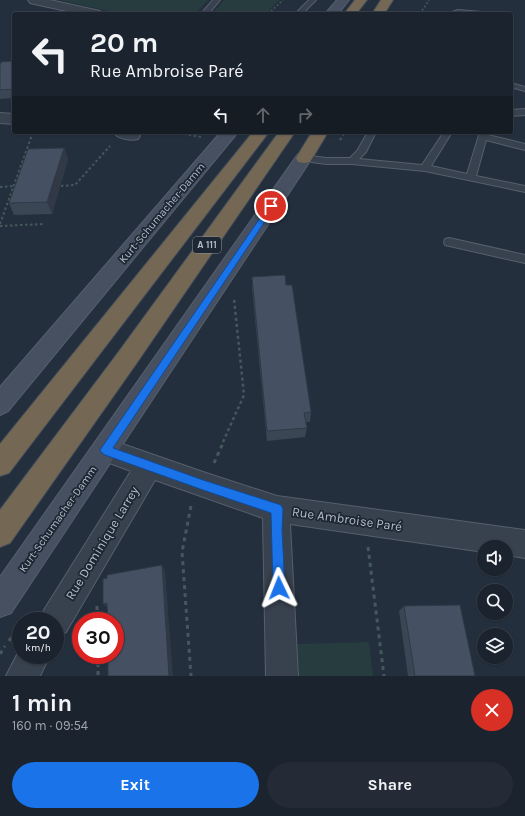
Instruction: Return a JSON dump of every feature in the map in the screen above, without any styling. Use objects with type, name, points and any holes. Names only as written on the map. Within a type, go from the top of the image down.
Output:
[{"type":"highway","points":[[352,12],[361,0]]},
{"type":"highway","points":[[379,12],[387,0]]},
{"type":"highway","name":"A 111","points":[[0,464],[259,134]]},
{"type":"highway","name":"A 111","points":[[0,533],[128,357],[286,134]]},
{"type":"highway","points":[[304,158],[319,134]]},
{"type":"main road","points":[[333,12],[343,0]]},
{"type":"main road","name":"Kurt-Schumacher-Damm","points":[[0,404],[228,134]]},
{"type":"main road","name":"Kurt-Schumacher-Damm","points":[[0,602],[304,158]]},
{"type":"street","points":[[34,0],[87,12]]},
{"type":"street","points":[[0,118],[12,119]]},
{"type":"street","name":"Rue Ambroise Paré","points":[[105,450],[277,509],[525,544]]},
{"type":"street","name":"Rue Dominique Larrey","points":[[60,612],[148,466]]},
{"type":"street","points":[[277,509],[276,530],[282,676]]},
{"type":"street","points":[[22,676],[29,664]]},
{"type":"lane","points":[[206,12],[217,0]]},
{"type":"lane","points":[[300,12],[313,0]]},
{"type":"lane","points":[[458,12],[483,12]]},
{"type":"lane","points":[[513,86],[525,89]]},
{"type":"lane","points":[[513,92],[525,95]]},
{"type":"lane","points":[[513,113],[525,112]]},
{"type":"lane","points":[[352,161],[361,152],[371,134]]},
{"type":"lane","points":[[425,168],[447,134]]},
{"type":"lane","points":[[471,178],[484,134],[525,147]]},
{"type":"lane","points":[[304,158],[326,162],[352,161],[425,168],[525,189]]},
{"type":"lane","points":[[449,242],[525,259]]},
{"type":"path","points":[[270,12],[283,0]]},
{"type":"path","points":[[421,12],[429,0]]},
{"type":"path","points":[[32,134],[0,225],[44,224]]},
{"type":"path","points":[[60,186],[75,185],[108,147],[126,134]]},
{"type":"path","points":[[185,134],[206,138]]},
{"type":"path","points":[[0,187],[18,186]]},
{"type":"path","points":[[214,463],[244,394],[234,297]]},
{"type":"path","points":[[191,676],[182,552],[192,504]]},
{"type":"path","points":[[368,545],[384,676]]},
{"type":"path","points":[[0,654],[12,636]]},
{"type":"path","points":[[98,664],[98,676]]},
{"type":"green space","points":[[59,0],[208,0],[197,12],[113,12]]},
{"type":"green space","points":[[224,0],[279,0],[268,12],[214,12]]},
{"type":"green space","points":[[369,642],[373,676],[299,676],[297,644]]},
{"type":"building","points":[[12,61],[12,89],[0,90],[1,62]]},
{"type":"building","points":[[64,148],[47,202],[9,203],[28,149]]},
{"type":"building","points":[[285,275],[286,285],[292,285],[311,412],[304,413],[307,428],[267,431],[252,277]]},
{"type":"building","points":[[162,565],[169,676],[108,676],[108,664],[124,664],[124,612],[108,612],[107,603],[103,604],[103,579],[107,578],[107,575]]},
{"type":"building","points":[[460,605],[475,676],[415,676],[404,606]]},
{"type":"route","points":[[271,206],[105,450],[203,485],[277,509],[276,530],[279,588]]}]
